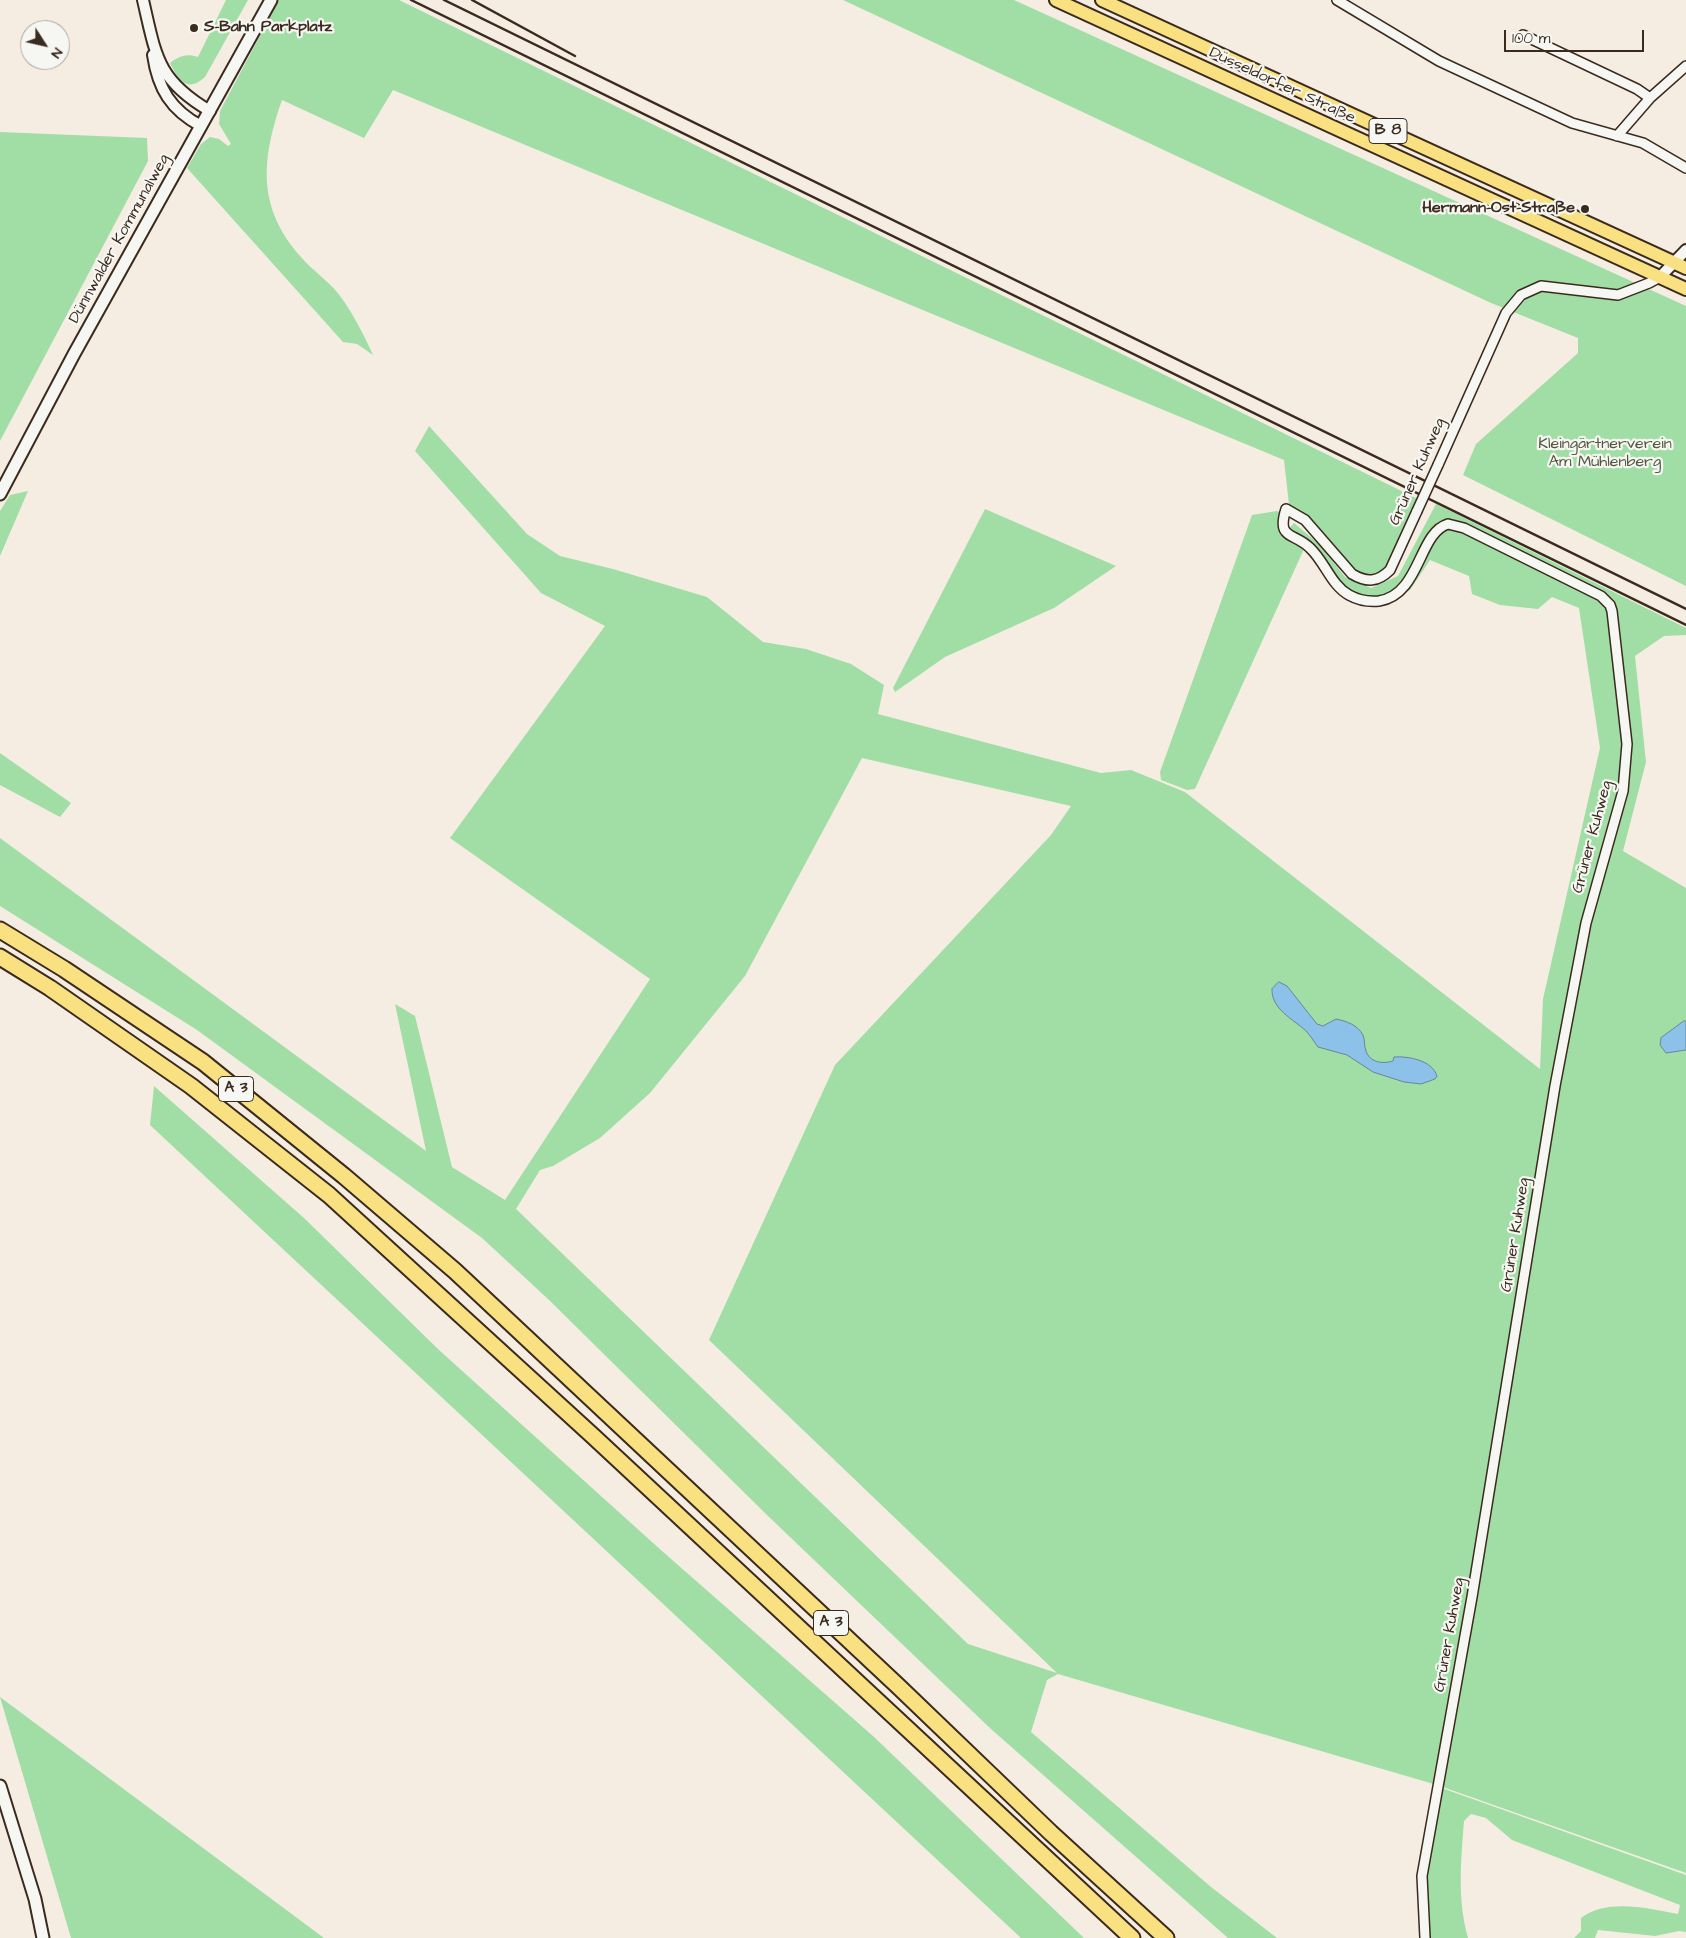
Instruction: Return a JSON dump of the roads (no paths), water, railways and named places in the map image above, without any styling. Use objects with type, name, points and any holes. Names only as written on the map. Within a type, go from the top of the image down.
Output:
[{"type":"highway","name":"A 3","points":[[0,930],[64,969],[203,1062],[344,1176],[455,1271],[899,1686],[1051,1833],[1166,1938]]},
{"type":"highway","name":"A 3","points":[[0,957],[58,993],[191,1086],[262,1140],[329,1195],[484,1335],[1132,1938]]},
{"type":"main road","name":"Dünnwalder Kommunalweg","points":[[0,494],[74,354],[271,0]]},
{"type":"main road","name":"Düsseldorfer Straße","points":[[1056,0],[1686,289]]},
{"type":"main road","name":"Düsseldorfer Straße","points":[[1102,0],[1686,268]]},
{"type":"main road","points":[[0,1786],[35,1900],[43,1938]]},
{"type":"street","points":[[143,0],[160,63],[171,82],[186,96],[210,111]]},
{"type":"street","points":[[1337,0],[1438,61],[1572,123],[1643,143],[1686,168]]},
{"type":"street","points":[[150,30],[155,70],[164,94],[179,113],[201,126]]},
{"type":"street","points":[[1523,36],[1637,88],[1650,98]]},
{"type":"street","points":[[1617,136],[1650,98],[1686,66]]},
{"type":"street","points":[[1660,277],[1686,250]]},
{"type":"street","name":"Grüner Kuhweg","points":[[1425,1938],[1422,1876],[1472,1597],[1555,1086],[1586,923],[1623,791],[1627,744],[1612,611],[1610,605],[1601,596],[1464,528],[1448,524],[1436,531],[1408,582],[1400,590],[1390,598],[1382,600],[1360,600],[1341,589],[1310,548],[1288,536],[1284,531],[1283,524],[1286,509],[1298,515],[1352,574],[1362,580],[1374,581],[1383,578],[1390,570],[1506,313],[1521,295],[1541,286],[1618,295],[1660,277]]},
{"type":"water","points":[[1279,982],[1287,986],[1317,1024],[1323,1026],[1336,1019],[1355,1026],[1363,1035],[1365,1049],[1370,1058],[1377,1062],[1385,1062],[1393,1061],[1394,1057],[1412,1058],[1430,1066],[1437,1076],[1435,1079],[1421,1084],[1404,1082],[1373,1072],[1347,1055],[1318,1047],[1306,1031],[1284,1013],[1275,1002],[1272,989]]},
{"type":"water","points":[[1686,1021],[1686,1050],[1666,1053],[1660,1045],[1661,1038]]},
{"type":"railway","points":[[411,0],[1686,625]]},
{"type":"railway","points":[[444,0],[1686,609]]},
{"type":"railway","points":[[472,0],[575,56]]},
{"type":"place","name":"S-Bahn Parkplatz","points":[[194,28]]},
{"type":"place","name":"Hermann-Ost-Straße","points":[[1585,209]]},
{"type":"park label","name":"Kleingärtnerverein Am Mühlenberg","points":[[1605,454]]}]
